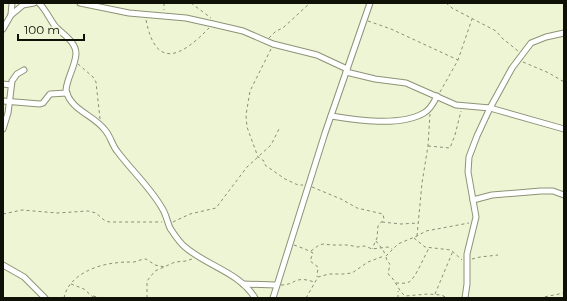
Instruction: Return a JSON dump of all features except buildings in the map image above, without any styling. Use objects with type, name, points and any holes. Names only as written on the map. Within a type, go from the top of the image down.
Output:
[{"type":"street","points":[[11,15],[12,3]]},
{"type":"street","points":[[3,29],[11,15],[23,5],[34,3]]},
{"type":"street","points":[[39,3],[44,8],[54,25],[71,41],[76,52],[67,86],[67,93],[78,109],[100,124],[111,138],[116,150],[162,207],[170,228],[185,247],[196,255],[227,272],[243,284],[256,298]]},
{"type":"street","points":[[80,3],[129,13],[213,22],[243,31],[273,44],[317,55],[347,70],[375,79],[406,83],[462,106],[490,108],[564,129]]},
{"type":"street","points":[[273,298],[308,186],[364,19],[367,5]]},
{"type":"street","points":[[465,298],[467,284],[466,263],[469,245],[476,221],[476,210],[468,172],[468,164],[472,148],[490,108],[509,72],[531,43],[546,37],[564,33]]},
{"type":"street","points":[[3,129],[10,102],[11,85],[14,78],[24,70]]},
{"type":"street","points":[[3,84],[11,85]]},
{"type":"street","points":[[3,101],[40,104],[43,103],[50,94],[67,93]]},
{"type":"street","points":[[331,116],[364,121],[391,121],[416,117],[425,113],[431,108],[438,96]]},
{"type":"street","points":[[473,200],[492,195],[541,190],[553,191],[564,195]]},
{"type":"street","points":[[3,265],[24,277],[45,298]]},
{"type":"street","points":[[243,284],[276,285]]},
{"type":"path","points":[[145,14],[148,29],[154,45],[165,52],[178,53],[184,50],[200,36],[213,22],[190,3]]},
{"type":"path","points":[[266,41],[310,3]]},
{"type":"path","points":[[446,3],[452,8],[496,31],[522,55]]},
{"type":"path","points":[[364,19],[391,29],[458,60]]},
{"type":"path","points":[[438,96],[458,60],[472,19]]},
{"type":"path","points":[[273,44],[250,91],[246,115],[247,127],[258,157],[264,161],[265,165],[291,182],[321,191],[357,208],[382,213],[385,216],[378,226],[376,240],[372,249]]},
{"type":"path","points":[[75,60],[93,77],[96,82],[98,88],[100,124]]},
{"type":"path","points":[[518,60],[549,73],[564,82]]},
{"type":"path","points":[[428,146],[450,148],[455,135],[462,106]]},
{"type":"path","points":[[418,236],[418,223],[428,146],[431,108]]},
{"type":"path","points":[[306,298],[317,278],[324,275],[352,273],[368,262],[385,256],[402,242],[414,238],[431,229],[476,221]]},
{"type":"path","points":[[381,222],[401,224],[418,223]]},
{"type":"path","points":[[414,238],[422,245],[429,248],[453,250],[466,263],[480,257],[498,256]]},
{"type":"path","points":[[376,240],[381,247],[386,261],[390,264],[388,274],[396,283],[398,298]]},
{"type":"path","points":[[311,251],[323,244],[350,245],[357,247],[364,246],[372,249],[388,247],[392,249]]},
{"type":"path","points":[[289,245],[311,251]]},
{"type":"path","points":[[396,283],[407,283],[411,280],[429,248]]},
{"type":"path","points":[[434,294],[453,250]]},
{"type":"path","points":[[311,251],[313,253],[310,261],[318,268],[317,278]]},
{"type":"path","points":[[147,298],[147,281],[155,271],[177,261],[189,260],[196,255]]},
{"type":"path","points":[[64,298],[70,284],[85,272],[109,264],[134,262],[146,259],[155,265],[165,267]]},
{"type":"path","points":[[276,285],[283,286],[301,279],[314,282]]},
{"type":"path","points":[[70,284],[84,289],[93,297],[102,298]]},
{"type":"path","points":[[398,290],[407,296],[434,294],[448,298]]},
{"type":"path","points":[[539,298],[564,293]]},
{"type":"path","points":[[126,298],[137,298]]}]
